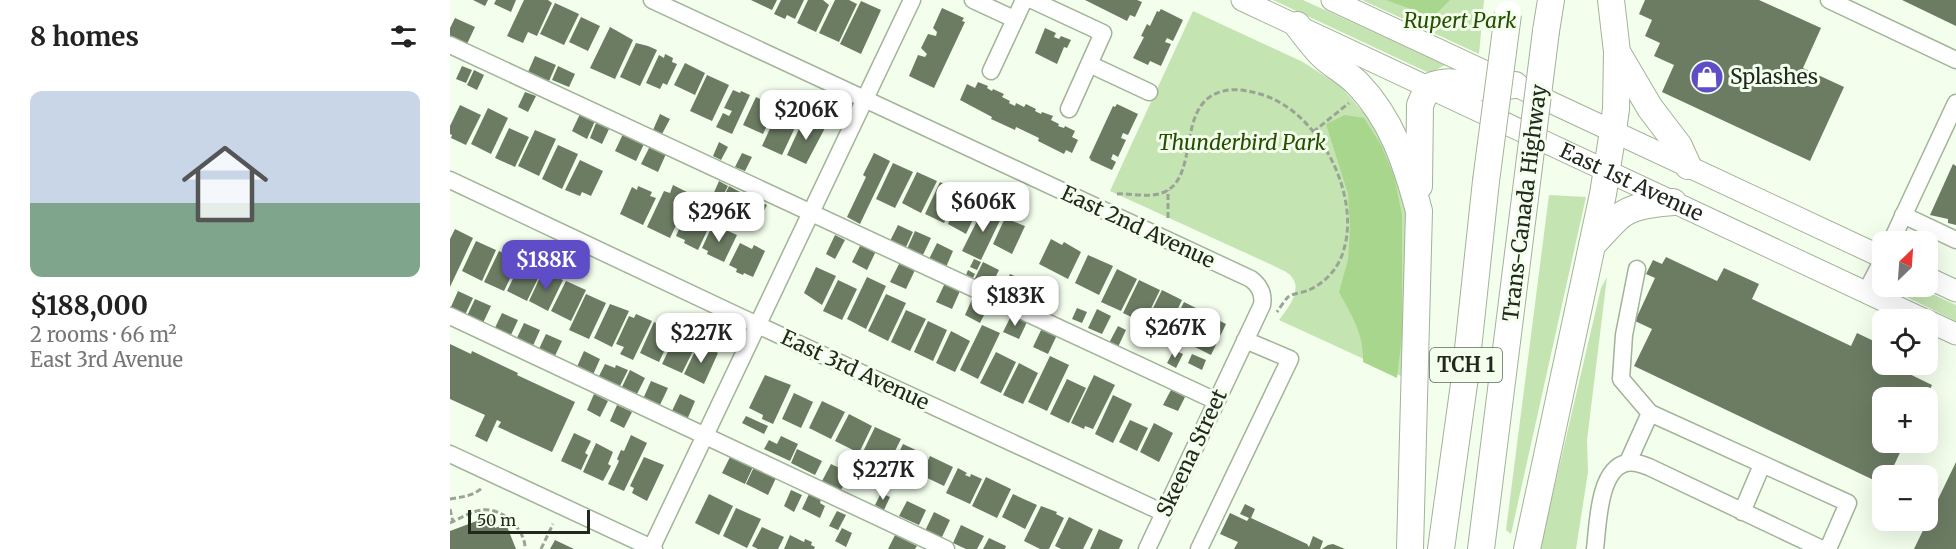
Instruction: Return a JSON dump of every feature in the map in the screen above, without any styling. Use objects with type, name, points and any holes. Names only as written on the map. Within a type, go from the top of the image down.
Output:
[{"type":"highway","name":"Trans-Canada Highway","points":[[1481,549],[1551,0]]},
{"type":"highway","points":[[1527,549],[1592,245],[1613,131],[1616,109],[1617,52],[1611,0]]},
{"type":"highway","name":"Trans-Canada Highway","points":[[1441,549],[1465,377],[1486,181],[1509,7]]},
{"type":"highway","points":[[1297,26],[1323,56],[1361,87],[1389,124],[1406,164],[1419,211]]},
{"type":"highway","points":[[1617,52],[1650,108],[1678,146],[1688,166]]},
{"type":"highway","points":[[1410,549],[1420,105],[1428,87],[1437,83],[1452,81],[1482,87],[1515,85]]},
{"type":"highway","points":[[1592,245],[1620,216],[1648,204],[1673,202]]},
{"type":"main road","name":"East 1st Avenue","points":[[1242,0],[1902,309]]},
{"type":"main road","name":"East 1st Avenue","points":[[1332,0],[1872,254]]},
{"type":"main road","points":[[1938,283],[1956,291]]},
{"type":"main road","name":"East 1st Avenue","points":[[1938,326],[1956,334]]},
{"type":"street","name":"East 2nd Avenue","points":[[652,0],[1251,279],[1258,284],[1261,291]]},
{"type":"street","points":[[450,454],[652,549],[912,0]]},
{"type":"street","points":[[973,0],[1014,20]]},
{"type":"street","points":[[991,71],[1024,0]]},
{"type":"street","points":[[1032,0],[1103,33],[1069,109]]},
{"type":"street","points":[[1828,0],[1956,60]]},
{"type":"street","points":[[450,45],[1216,401]]},
{"type":"street","points":[[1089,64],[1149,92]]},
{"type":"street","points":[[1896,231],[1956,103]]},
{"type":"street","name":"East 3rd Avenue","points":[[450,180],[1164,513]]},
{"type":"street","points":[[1903,215],[1956,240]]},
{"type":"street","points":[[1636,269],[1624,335],[1620,379],[1650,413],[1848,503],[1828,549]]},
{"type":"street","points":[[1866,292],[1872,280]]},
{"type":"street","name":"Skeena Street","points":[[1148,549],[1262,305],[1261,291]]},
{"type":"street","points":[[450,316],[946,549]]},
{"type":"street","points":[[1199,549],[1290,359],[1245,340]]},
{"type":"street","points":[[1595,549],[1607,481],[1621,467],[1650,413]]},
{"type":"street","points":[[1742,512],[1762,465]]},
{"type":"street","points":[[1621,467],[1649,467],[1822,549]]},
{"type":"path","points":[[1313,132],[1355,99]]},
{"type":"path","points":[[1168,189],[1168,218]]},
{"type":"path","points":[[450,499],[469,496],[483,487]]},
{"type":"path","points":[[450,509],[452,522],[482,510],[496,512],[509,518],[526,545],[525,549]]},
{"type":"path","points":[[541,549],[553,524]]},
{"type":"green space","points":[[1273,0],[1303,0],[1445,65],[1430,73],[1427,72]]},
{"type":"green space","name":"Rupert Park","points":[[1362,0],[1484,0],[1479,54]]},
{"type":"green space","points":[[1386,0],[1450,0],[1433,17]]},
{"type":"green space","name":"Thunderbird Park","points":[[1193,11],[1303,62],[1340,86],[1377,128],[1400,176],[1408,216],[1403,377],[1279,320],[1295,292],[1294,280],[1289,274],[1110,191]]},
{"type":"green space","points":[[1345,115],[1364,118],[1381,145],[1394,176],[1402,215],[1402,335],[1397,378],[1363,362],[1359,334],[1353,317],[1339,292],[1348,260],[1350,228],[1348,194],[1326,124]]},
{"type":"green space","points":[[1549,195],[1586,197],[1511,534],[1506,530]]},
{"type":"green space","points":[[1607,277],[1587,440],[1588,472],[1576,549],[1540,549],[1601,288]]},
{"type":"green space","points":[[1907,297],[1938,297],[1956,305],[1956,321],[1938,312],[1938,309],[1931,309]]},
{"type":"building","points":[[473,0],[488,0],[485,6]]},
{"type":"building","points":[[496,0],[516,0],[511,12],[494,4]]},
{"type":"building","points":[[524,0],[548,0],[552,3],[537,36],[528,32],[523,43],[507,36]]},
{"type":"building","points":[[751,0],[777,0],[772,10]]},
{"type":"building","points":[[781,0],[804,0],[795,19],[787,15],[785,19],[774,14]]},
{"type":"building","points":[[808,0],[823,0],[829,5],[816,32],[797,23]]},
{"type":"building","points":[[835,0],[849,0],[857,4],[839,42],[819,33]]},
{"type":"building","points":[[1085,0],[1137,0],[1142,2],[1135,17],[1130,15],[1127,21]]},
{"type":"building","points":[[1645,0],[1759,0],[1821,28],[1803,68],[1844,87],[1810,161],[1662,92],[1674,65],[1654,56],[1660,43],[1645,36],[1652,20],[1639,14]]},
{"type":"building","points":[[1902,0],[1956,0],[1956,26]]},
{"type":"building","points":[[861,1],[881,10],[861,54],[840,44]]},
{"type":"building","points":[[555,3],[579,14],[564,45],[540,34]]},
{"type":"building","points":[[942,8],[964,18],[962,21],[965,22],[934,88],[909,76],[918,55],[925,57],[927,54],[921,48],[928,34],[936,36],[937,32],[933,28]]},
{"type":"building","points":[[1161,9],[1183,20],[1173,41],[1167,38],[1165,42],[1171,44],[1161,66],[1150,61],[1148,65],[1133,58],[1144,37],[1141,36],[1147,24],[1150,26],[1157,11]]},
{"type":"building","points":[[581,17],[600,26],[588,51],[569,42]]},
{"type":"building","points":[[455,18],[475,27],[467,44],[450,36],[450,28]]},
{"type":"building","points":[[610,27],[633,40],[615,79],[590,68]]},
{"type":"building","points":[[1045,28],[1056,33],[1054,37],[1059,39],[1061,36],[1071,40],[1067,48],[1064,47],[1057,64],[1035,53]]},
{"type":"building","points":[[636,43],[657,50],[640,86],[620,77]]},
{"type":"building","points":[[665,54],[673,58],[672,62],[677,64],[667,85],[663,83],[660,89],[646,83],[659,55],[664,58]]},
{"type":"building","points":[[535,56],[556,65],[549,81],[528,72]]},
{"type":"building","points":[[685,63],[705,73],[695,95],[674,85]]},
{"type":"building","points":[[462,66],[472,70],[466,83],[456,79]]},
{"type":"building","points":[[558,66],[575,74],[569,87],[552,80]]},
{"type":"building","points":[[474,70],[484,75],[477,90],[467,85]]},
{"type":"building","points":[[707,75],[729,85],[712,121],[690,111]]},
{"type":"building","points":[[978,82],[988,86],[987,88],[992,91],[993,89],[1004,94],[1002,97],[1010,101],[1009,103],[1015,106],[1016,103],[1024,107],[1026,104],[1041,114],[1042,112],[1053,116],[1051,120],[1059,124],[1058,126],[1064,128],[1065,126],[1075,131],[1072,137],[1078,140],[1072,153],[1066,150],[1064,154],[1038,141],[1039,138],[991,119],[992,117],[960,100],[967,84],[975,88]]},
{"type":"building","points":[[733,90],[750,95],[732,134],[716,127],[723,113],[729,116],[732,111],[724,108]]},
{"type":"building","points":[[525,92],[536,96],[528,112],[518,107]]},
{"type":"building","points":[[756,97],[776,107],[763,134],[743,125]]},
{"type":"building","points":[[1117,104],[1138,114],[1128,135],[1123,133],[1121,138],[1126,140],[1118,157],[1113,154],[1111,159],[1116,162],[1112,170],[1089,158],[1113,106]]},
{"type":"building","points":[[460,105],[481,115],[466,145],[451,138],[450,134],[450,126]]},
{"type":"building","points":[[488,108],[508,118],[491,154],[471,144]]},
{"type":"building","points":[[779,109],[799,119],[782,155],[762,146]]},
{"type":"building","points":[[580,114],[595,121],[587,139],[572,131]]},
{"type":"building","points":[[660,114],[670,119],[662,134],[653,130]]},
{"type":"building","points":[[804,118],[825,128],[806,164],[787,155]]},
{"type":"building","points":[[596,123],[609,129],[602,144],[590,138]]},
{"type":"building","points":[[509,128],[529,137],[515,167],[495,158]]},
{"type":"building","points":[[535,130],[556,139],[539,176],[518,166]]},
{"type":"building","points":[[623,134],[644,144],[636,161],[615,151]]},
{"type":"building","points":[[719,142],[728,147],[721,160],[713,156]]},
{"type":"building","points":[[558,145],[578,154],[562,189],[542,179]]},
{"type":"building","points":[[650,146],[666,154],[658,172],[641,164]]},
{"type":"building","points":[[742,153],[752,157],[745,171],[735,167]]},
{"type":"building","points":[[874,153],[890,161],[860,224],[847,217],[866,177],[863,175]]},
{"type":"building","points":[[580,160],[603,171],[591,196],[582,192],[580,196],[565,190]]},
{"type":"building","points":[[893,163],[913,172],[895,208],[876,199]]},
{"type":"building","points":[[1953,164],[1956,166],[1956,225],[1948,223],[1948,219],[1930,215]]},
{"type":"building","points":[[917,172],[937,181],[921,213],[902,203]]},
{"type":"building","points":[[719,181],[728,186],[720,201],[712,197]]},
{"type":"building","points":[[940,182],[959,192],[944,223],[925,214]]},
{"type":"building","points":[[673,185],[691,194],[670,238],[647,227],[664,191],[670,193]]},
{"type":"building","points":[[638,186],[652,192],[650,196],[656,198],[643,225],[620,214],[632,187],[637,190]]},
{"type":"building","points":[[729,186],[740,192],[733,207],[721,202]]},
{"type":"building","points":[[963,192],[982,201],[966,234],[948,224]]},
{"type":"building","points":[[756,200],[767,205],[759,220],[749,215]]},
{"type":"building","points":[[985,205],[1003,214],[981,260],[962,251]]},
{"type":"building","points":[[689,206],[706,214],[700,225],[708,229],[698,250],[676,236]]},
{"type":"building","points":[[1005,218],[1025,226],[1012,254],[993,244]]},
{"type":"building","points":[[898,225],[913,232],[905,249],[890,241]]},
{"type":"building","points":[[712,226],[737,235],[724,262],[707,254],[708,251],[702,248]]},
{"type":"building","points":[[455,229],[473,238],[450,287],[450,239]]},
{"type":"building","points":[[915,231],[931,238],[922,257],[907,249]]},
{"type":"building","points":[[835,235],[845,240],[835,259],[826,254]]},
{"type":"building","points":[[1051,239],[1062,245],[1064,242],[1081,252],[1068,279],[1039,264]]},
{"type":"building","points":[[476,241],[496,250],[482,281],[462,271]]},
{"type":"building","points":[[740,243],[752,249],[754,245],[765,251],[753,277],[736,272],[737,269],[729,265]]},
{"type":"building","points":[[937,243],[953,251],[946,267],[929,259]]},
{"type":"building","points":[[861,244],[876,251],[867,270],[852,262]]},
{"type":"building","points":[[499,251],[519,260],[504,291],[484,282]]},
{"type":"building","points":[[1088,255],[1113,266],[1099,295],[1075,283]]},
{"type":"building","points":[[1666,257],[1717,281],[1724,268],[1759,284],[1752,299],[1851,346],[1857,333],[1872,340],[1872,375],[1912,375],[1932,385],[1931,387],[1872,387],[1872,453],[1900,453],[1894,465],[1872,465],[1872,479],[1634,366],[1652,329],[1635,321],[1655,278],[1646,274],[1653,260],[1662,264]]},
{"type":"building","points":[[974,259],[981,262],[977,270],[970,267]]},
{"type":"building","points":[[522,260],[542,270],[527,301],[507,291]]},
{"type":"building","points":[[900,262],[915,270],[906,289],[890,282]]},
{"type":"building","points":[[983,262],[999,270],[990,288],[974,280]]},
{"type":"building","points":[[816,267],[836,276],[822,305],[804,293]]},
{"type":"building","points":[[1117,269],[1137,279],[1121,311],[1101,302]]},
{"type":"building","points":[[968,270],[975,274],[973,278],[966,275]]},
{"type":"building","points":[[543,271],[563,280],[548,311],[529,301]]},
{"type":"building","points":[[1010,274],[1028,282],[1018,301],[1001,293]]},
{"type":"building","points":[[867,277],[886,286],[866,329],[847,319]]},
{"type":"building","points":[[838,280],[857,289],[842,320],[823,311]]},
{"type":"building","points":[[1139,280],[1160,290],[1144,323],[1123,313]]},
{"type":"building","points":[[566,281],[586,290],[571,321],[551,311]]},
{"type":"building","points":[[945,283],[960,291],[952,309],[936,302]]},
{"type":"building","points":[[1162,290],[1182,300],[1166,334],[1145,324]]},
{"type":"building","points":[[458,291],[473,298],[464,317],[450,309]]},
{"type":"building","points":[[586,294],[606,303],[589,339],[569,330]]},
{"type":"building","points":[[886,294],[906,303],[888,341],[868,331]]},
{"type":"building","points":[[973,297],[989,305],[980,323],[965,315]]},
{"type":"building","points":[[475,299],[491,306],[482,325],[466,318]]},
{"type":"building","points":[[1184,302],[1204,312],[1189,344],[1168,334]]},
{"type":"building","points":[[610,304],[629,311],[612,347],[594,338]]},
{"type":"building","points":[[1077,308],[1087,312],[1082,323],[1072,319]]},
{"type":"building","points":[[1097,309],[1111,316],[1102,334],[1088,328]]},
{"type":"building","points":[[906,310],[926,319],[910,351],[891,342]]},
{"type":"building","points":[[502,313],[518,320],[510,337],[494,330]]},
{"type":"building","points":[[636,314],[652,321],[633,360],[620,354],[624,347],[616,344],[629,316],[634,318]]},
{"type":"building","points":[[1012,314],[1027,322],[1019,339],[1003,332]]},
{"type":"building","points":[[1206,314],[1226,324],[1211,355],[1191,345]]},
{"type":"building","points":[[928,321],[947,330],[933,361],[914,352]]},
{"type":"building","points":[[654,322],[674,331],[659,362],[640,353]]},
{"type":"building","points":[[524,323],[540,330],[532,348],[516,340]]},
{"type":"building","points":[[982,325],[1000,333],[978,379],[960,370]]},
{"type":"building","points":[[1118,326],[1126,330],[1118,347],[1109,343]]},
{"type":"building","points":[[1042,328],[1057,335],[1048,354],[1033,347]]},
{"type":"building","points":[[951,331],[970,341],[955,372],[936,363]]},
{"type":"building","points":[[677,333],[697,343],[682,373],[662,364]]},
{"type":"building","points":[[546,334],[562,341],[554,358],[538,351]]},
{"type":"building","points":[[699,343],[718,353],[704,384],[684,374]]},
{"type":"building","points":[[450,344],[471,354],[472,351],[575,402],[552,452],[498,427],[501,422],[497,420],[487,442],[475,436],[485,415],[450,399]]},
{"type":"building","points":[[1174,350],[1183,354],[1176,368],[1167,363]]},
{"type":"building","points":[[584,351],[600,359],[592,377],[576,369]]},
{"type":"building","points":[[996,352],[1016,362],[1001,393],[980,383]]},
{"type":"building","points":[[1192,354],[1206,360],[1202,370],[1188,363]]},
{"type":"building","points":[[1050,356],[1069,365],[1047,411],[1028,402]]},
{"type":"building","points":[[1019,363],[1038,373],[1023,404],[1003,395]]},
{"type":"building","points":[[605,364],[615,368],[616,365],[628,370],[619,388],[598,378]]},
{"type":"building","points":[[630,370],[645,378],[636,396],[621,389]]},
{"type":"building","points":[[765,375],[791,385],[773,424],[762,419],[763,415],[749,408]]},
{"type":"building","points":[[1094,375],[1115,385],[1093,429],[1085,426],[1084,429],[1071,423]]},
{"type":"building","points":[[1067,379],[1086,388],[1069,423],[1050,414]]},
{"type":"building","points":[[651,381],[668,388],[659,407],[643,399]]},
{"type":"building","points":[[1171,390],[1185,397],[1178,411],[1163,405]]},
{"type":"building","points":[[794,393],[813,402],[801,428],[782,419]]},
{"type":"building","points":[[594,394],[608,401],[600,417],[587,410]]},
{"type":"building","points":[[680,394],[695,401],[687,420],[671,413]]},
{"type":"building","points":[[1113,395],[1132,404],[1113,443],[1095,434]]},
{"type":"building","points":[[822,401],[845,412],[831,439],[809,428]]},
{"type":"building","points":[[617,405],[632,412],[624,428],[610,421]]},
{"type":"building","points":[[849,414],[872,426],[859,453],[835,441]]},
{"type":"building","points":[[746,416],[768,426],[764,434],[742,423]]},
{"type":"building","points":[[1130,420],[1148,428],[1137,451],[1119,442]]},
{"type":"building","points":[[1154,423],[1173,433],[1159,462],[1140,452]]},
{"type":"building","points":[[875,427],[901,439],[882,477],[857,464]]},
{"type":"building","points":[[574,433],[591,441],[581,470],[561,461]]},
{"type":"building","points":[[631,435],[647,443],[624,491],[608,484],[619,461],[617,459],[621,450],[624,451]]},
{"type":"building","points":[[781,436],[798,444],[790,461],[764,449],[769,440],[777,444]]},
{"type":"building","points":[[596,443],[613,452],[608,464],[611,466],[603,481],[583,472]]},
{"type":"building","points":[[903,444],[923,455],[914,474],[901,468],[899,473],[891,469]]},
{"type":"building","points":[[797,449],[822,461],[815,475],[791,463]]},
{"type":"building","points":[[930,456],[953,467],[944,486],[921,475]]},
{"type":"building","points":[[644,457],[664,465],[647,501],[632,493],[634,488],[630,486]]},
{"type":"building","points":[[730,457],[753,467],[745,484],[722,473]]},
{"type":"building","points":[[1956,462],[1956,549],[1914,549],[1923,531],[1938,531],[1938,499]]},
{"type":"building","points":[[831,464],[850,473],[841,490],[822,481]]},
{"type":"building","points":[[754,467],[776,478],[768,495],[746,484]]},
{"type":"building","points":[[958,468],[967,473],[965,475],[970,477],[971,474],[982,479],[970,504],[946,493]]},
{"type":"building","points":[[986,477],[1011,489],[997,518],[972,506]]},
{"type":"building","points":[[791,490],[802,495],[794,512],[784,506]]},
{"type":"building","points":[[881,493],[890,497],[884,510],[875,505]]},
{"type":"building","points":[[709,494],[733,506],[719,535],[695,523]]},
{"type":"building","points":[[809,494],[821,499],[820,503],[825,506],[820,518],[802,509]]},
{"type":"building","points":[[1013,494],[1037,505],[1025,529],[1002,517]]},
{"type":"building","points":[[907,501],[926,510],[919,525],[899,516]]},
{"type":"building","points":[[1245,504],[1255,509],[1251,518],[1309,547],[1313,536],[1323,541],[1320,549],[1234,549],[1238,542],[1220,534],[1230,513],[1247,521],[1249,518],[1240,514]]},
{"type":"building","points":[[1041,506],[1057,512],[1056,514],[1064,518],[1049,549],[1040,549],[1024,541]]},
{"type":"building","points":[[736,508],[761,519],[747,548],[723,536]]},
{"type":"building","points":[[837,511],[846,515],[838,530],[829,526]]},
{"type":"building","points":[[934,512],[950,520],[941,539],[925,531]]},
{"type":"building","points":[[490,516],[495,528],[506,524],[516,549],[450,549],[450,531]]},
{"type":"building","points":[[1069,517],[1093,529],[1083,549],[1061,549],[1055,546]]},
{"type":"building","points":[[961,525],[984,536],[977,549],[966,549],[953,543]]},
{"type":"building","points":[[762,527],[784,537],[778,549],[758,549],[752,546]]},
{"type":"building","points":[[842,528],[852,533],[846,547],[835,541]]},
{"type":"building","points":[[1099,529],[1123,540],[1119,549],[1090,549]]},
{"type":"building","points":[[790,535],[804,542],[805,539],[812,542],[814,549],[784,549]]},
{"type":"building","points":[[895,535],[917,546],[915,549],[888,549]]},
{"type":"building","points":[[989,538],[1006,546],[1005,549],[983,549]]},
{"type":"building","points":[[555,540],[574,549],[550,549]]},
{"type":"building","points":[[1333,544],[1345,549],[1322,549]]},
{"type":"place","name":"Splashes","points":[[1707,77]]}]
